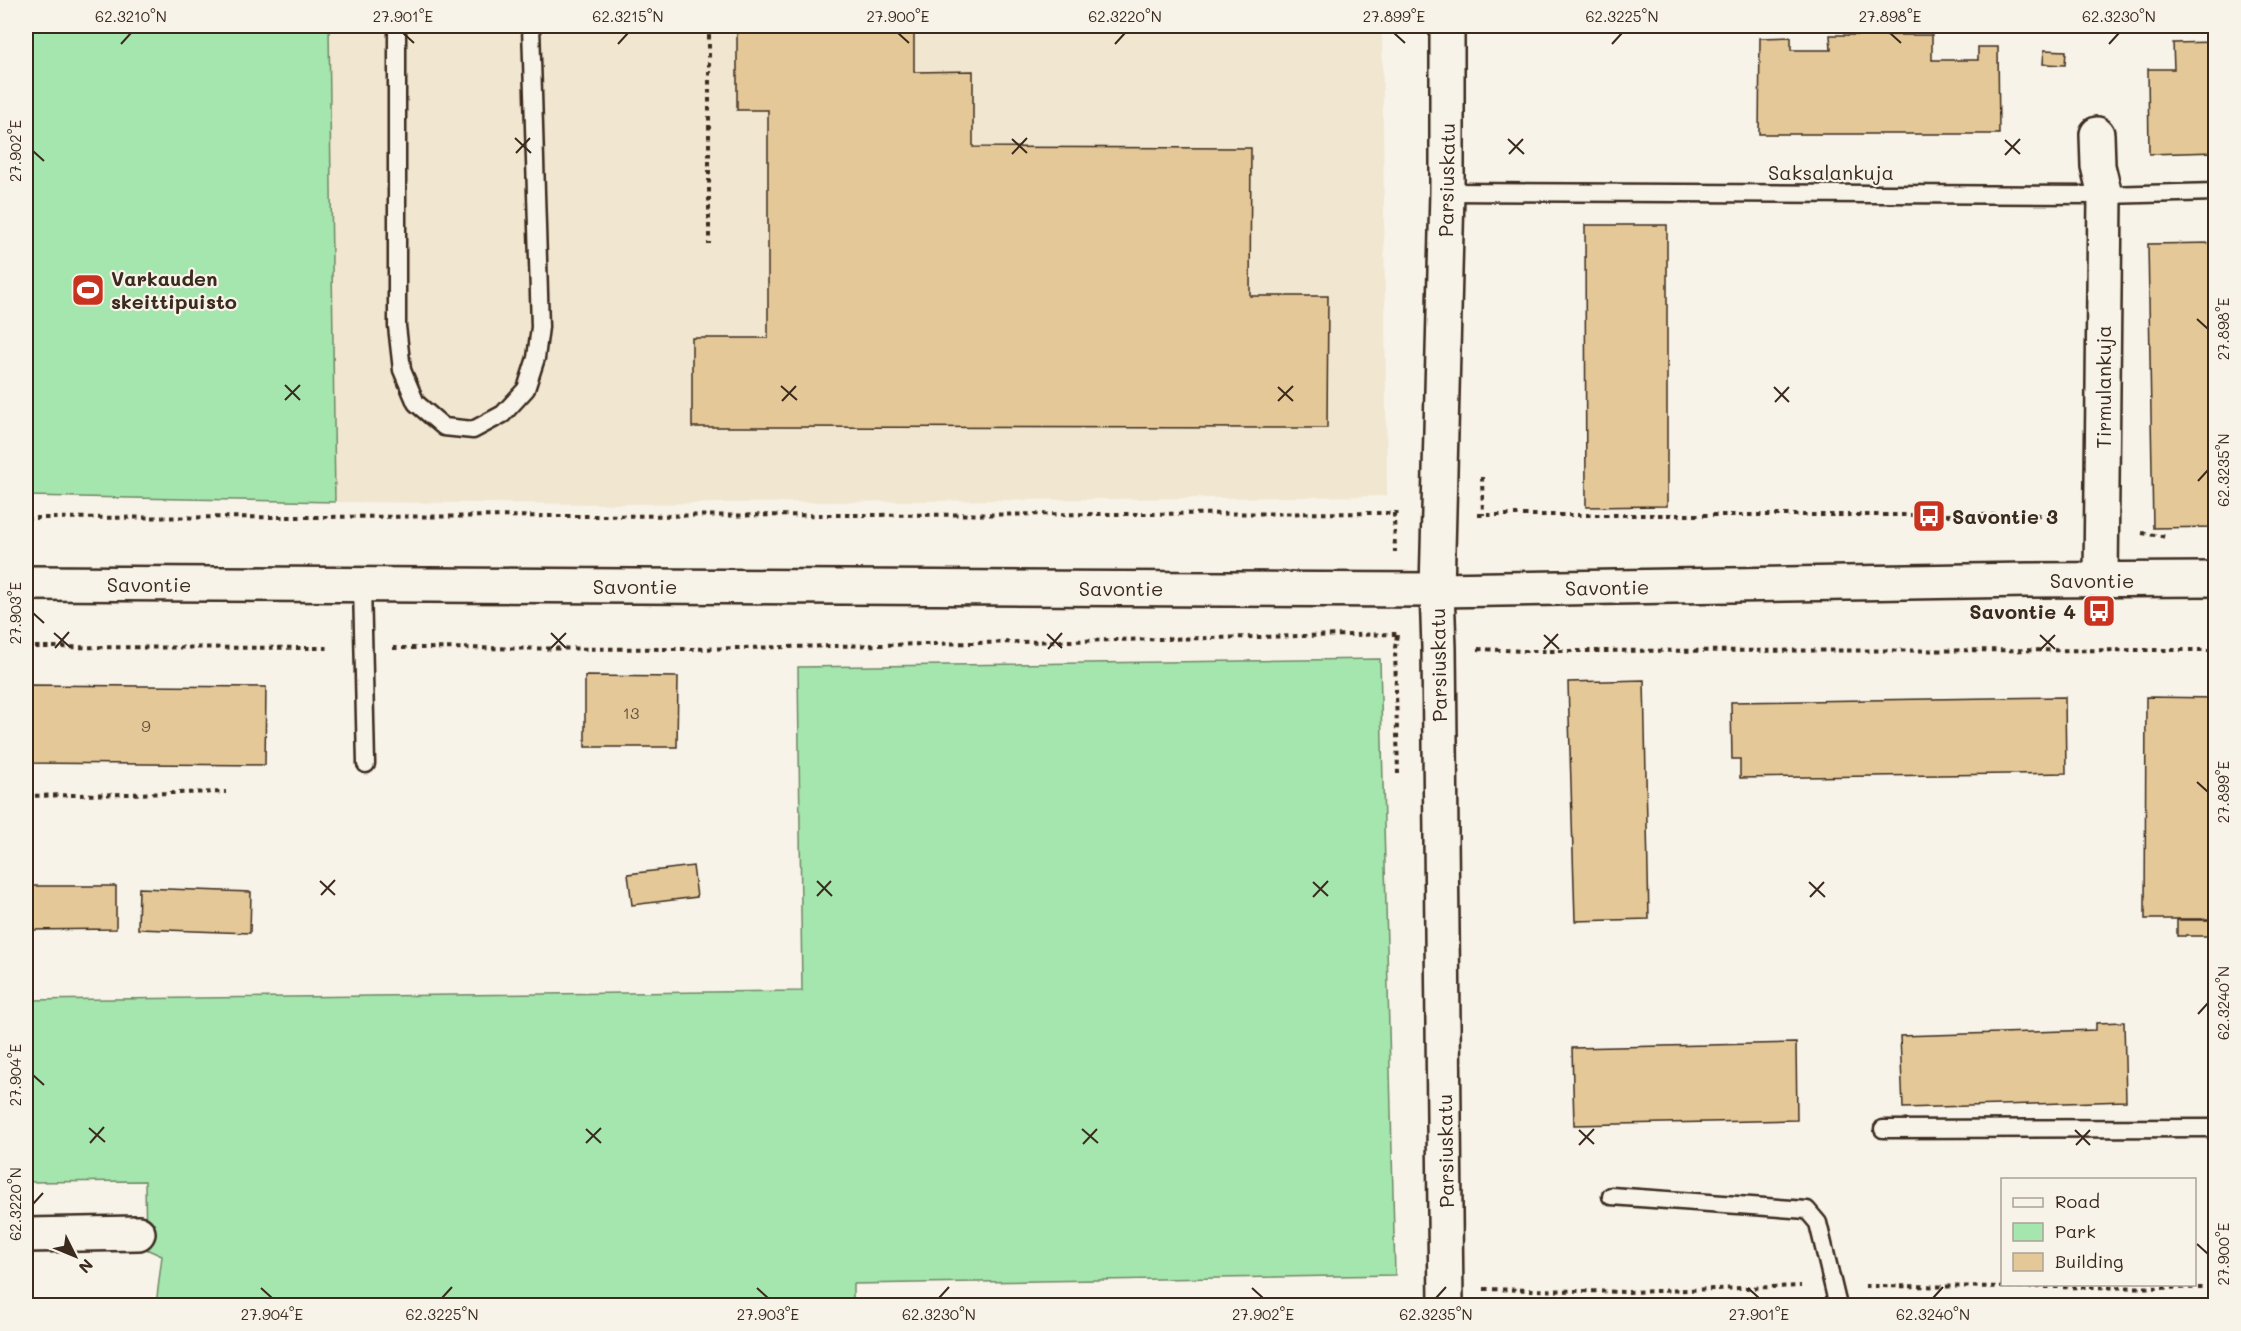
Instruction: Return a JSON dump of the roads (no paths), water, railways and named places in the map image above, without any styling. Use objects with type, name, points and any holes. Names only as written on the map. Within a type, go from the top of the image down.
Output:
[{"type":"street","name":"Parsiuskatu","points":[[1446,1305],[1437,590],[1447,192],[1447,26]]},
{"type":"street","name":"Tirmulankuja","points":[[2097,134],[2098,166],[2105,195],[2102,579]]},
{"type":"street","name":"Savontie","points":[[26,584],[1437,590],[2216,579]]},
{"type":"street","points":[[26,1234],[138,1233]]},
{"type":"lane","points":[[397,26],[397,326],[402,370],[416,403],[444,428],[473,430],[503,414],[526,389],[536,358],[540,327],[531,26]]},
{"type":"lane","name":"Saksalankuja","points":[[1447,192],[2105,195],[2216,192]]},
{"type":"lane","points":[[362,585],[366,764]]},
{"type":"lane","points":[[1883,1129],[2216,1128]]},
{"type":"lane","points":[[1611,1196],[1807,1210],[1818,1223],[1838,1305]]},
{"type":"place","name":"Varkauden skeittipuisto","points":[[88,290]]},
{"type":"place","name":"Savontie 3","points":[[1929,516]]},
{"type":"place","name":"Savontie 4","points":[[2099,611]]}]
